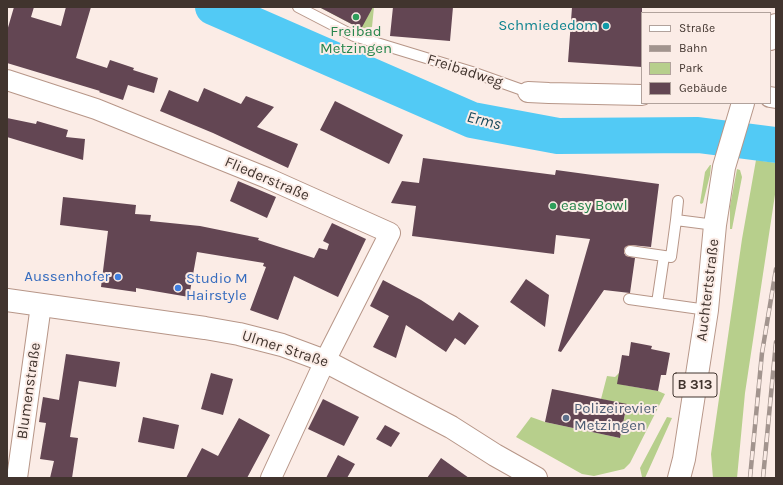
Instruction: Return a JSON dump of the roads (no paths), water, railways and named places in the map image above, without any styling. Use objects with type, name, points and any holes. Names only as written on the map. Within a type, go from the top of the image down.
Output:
[{"type":"street","points":[[771,37],[776,25]]},
{"type":"street","name":"Fliederstraße","points":[[7,80],[96,109],[267,178],[390,233],[326,361]]},
{"type":"street","name":"Freibadweg","points":[[528,92],[641,95]]},
{"type":"street","name":"Auchtertstraße","points":[[684,472],[707,310],[715,225],[724,167],[741,108]]},
{"type":"street","name":"Ulmer Straße","points":[[7,300],[239,334],[282,345],[326,361],[451,427],[495,455],[536,478]]},
{"type":"street","name":"Blumenstraße","points":[[17,478],[41,305]]},
{"type":"street","points":[[271,478],[326,361]]},
{"type":"lane","name":"Freibadweg","points":[[298,7],[354,36],[472,72],[528,92]]},
{"type":"lane","points":[[630,251],[671,257],[678,201]]},
{"type":"lane","points":[[676,220],[715,225]]},
{"type":"lane","points":[[657,303],[664,256]]},
{"type":"lane","points":[[628,299],[707,310]]},
{"type":"waterway","name":"Erms","points":[[213,7],[472,120],[558,136],[698,135],[776,145]]},
{"type":"railway","points":[[750,478],[762,353],[776,269]]},
{"type":"railway","points":[[763,478],[776,342]]},
{"type":"place","name":"Freibad Metzingen","points":[[356,17]]},
{"type":"place","name":"Schmiededom","points":[[606,26]]},
{"type":"place","name":"easy Bowl","points":[[553,206]]},
{"type":"place","name":"Aussenhofer","points":[[118,277]]},
{"type":"place","name":"Studio M Hairstyle","points":[[178,288]]},
{"type":"place","name":"Polizeirevier Metzingen","points":[[566,418]]}]
